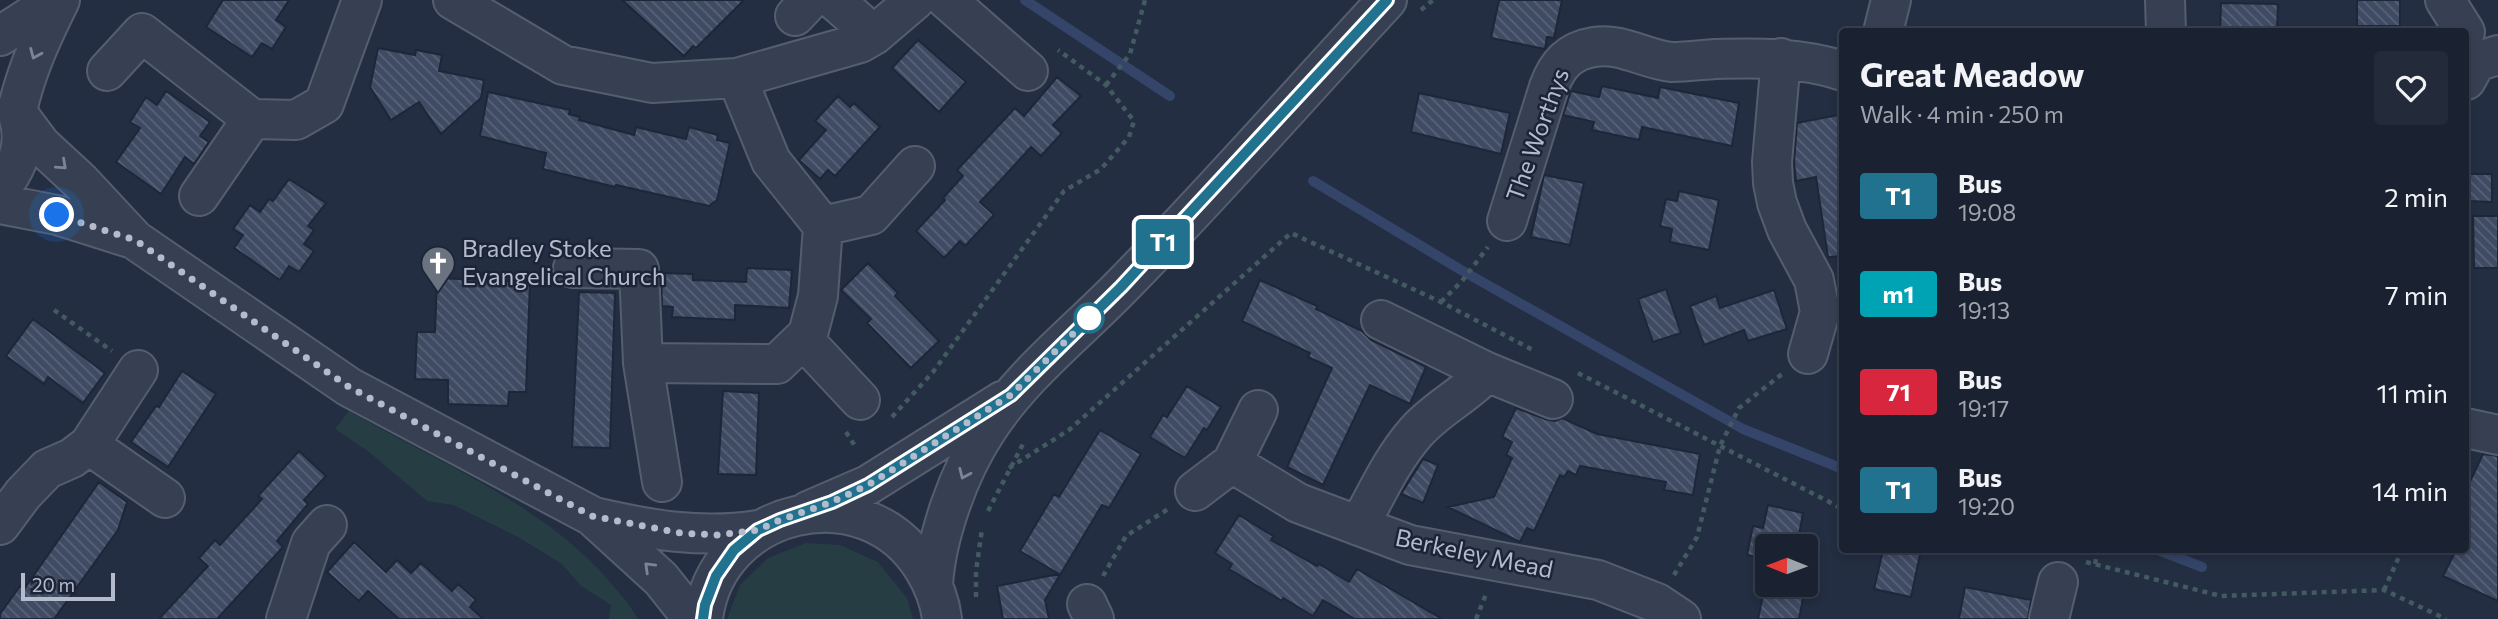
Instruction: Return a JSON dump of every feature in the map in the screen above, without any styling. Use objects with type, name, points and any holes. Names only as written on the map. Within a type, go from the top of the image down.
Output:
[{"type":"street","points":[[0,36],[58,0]]},
{"type":"street","points":[[0,189],[12,174],[20,155],[22,134],[12,104],[58,0]]},
{"type":"street","points":[[107,71],[142,33],[252,119],[296,120],[324,104],[362,0]]},
{"type":"street","points":[[453,0],[492,9],[563,65],[652,83],[737,78],[860,43],[874,35],[915,0]]},
{"type":"street","points":[[834,0],[874,35]]},
{"type":"street","points":[[947,0],[1040,59]]},
{"type":"street","points":[[1884,28],[1891,0]]},
{"type":"street","points":[[2165,0],[2165,28]]},
{"type":"street","points":[[2445,0],[2462,28]]},
{"type":"street","points":[[938,602],[939,543],[954,497],[985,432],[1011,395],[1403,6]]},
{"type":"street","name":"The Worthys","points":[[1507,221],[1552,79],[1566,57],[1594,47],[1622,48],[1670,62],[1781,58],[1822,64],[1839,70]]},
{"type":"street","points":[[1781,58],[1772,162],[1773,183],[1787,230],[1814,280],[1820,312],[1808,354]]},
{"type":"street","points":[[643,363],[777,364],[808,334],[818,296],[824,226],[771,161],[737,78]]},
{"type":"street","points":[[12,104],[41,145],[81,182],[135,240],[349,387],[592,516],[661,579],[693,619]]},
{"type":"street","points":[[199,196],[252,119]]},
{"type":"street","points":[[824,226],[871,215],[915,166]]},
{"type":"street","points":[[0,204],[57,215],[135,240]]},
{"type":"street","points":[[573,268],[639,269],[643,363],[662,482]]},
{"type":"street","points":[[1381,320],[1487,372],[1553,399]]},
{"type":"street","points":[[803,339],[873,412]]},
{"type":"street","points":[[0,525],[23,494],[47,469],[89,445],[138,370]]},
{"type":"street","points":[[1359,526],[1397,458],[1416,432],[1445,405],[1472,388],[1487,372]]},
{"type":"street","points":[[703,619],[705,605],[716,576],[734,550],[758,530],[868,485],[1011,395]]},
{"type":"street","points":[[1195,491],[1232,463],[1258,410]]},
{"type":"street","points":[[2469,429],[2498,435]]},
{"type":"street","points":[[89,445],[153,490]]},
{"type":"street","name":"Berkeley Mead","points":[[1232,463],[1298,503],[1410,545],[1598,580],[1669,611]]},
{"type":"street","points":[[803,513],[835,513],[866,520],[894,536],[917,558],[938,602]]},
{"type":"street","points":[[592,516],[680,533],[717,535],[758,530]]},
{"type":"street","points":[[285,619],[311,543],[327,524]]},
{"type":"path","points":[[1106,85],[1130,54],[1145,0]]},
{"type":"path","points":[[1403,6],[1433,0]]},
{"type":"path","points":[[873,412],[933,372],[1064,191],[1101,169],[1129,137],[1134,121],[1106,85],[1040,59]]},
{"type":"path","points":[[1441,302],[1475,265]]},
{"type":"path","points":[[54,310],[138,370]]},
{"type":"path","points":[[1669,611],[1697,537],[1720,446],[1739,408],[1808,354]]},
{"type":"path","points":[[977,606],[976,571],[984,520],[1026,439]]},
{"type":"path","points":[[1720,446],[1839,507]]},
{"type":"path","points":[[1091,612],[1126,536],[1195,491]]},
{"type":"path","points":[[2097,553],[2095,564],[2221,597],[2384,590],[2446,619]]},
{"type":"path","points":[[2384,590],[2401,553]]},
{"type":"green space","points":[[349,411],[491,488],[558,533],[589,559],[631,607],[638,619],[609,619],[611,605],[580,585],[562,564],[518,537],[453,505],[427,501],[369,452],[335,429]]},
{"type":"green space","points":[[806,543],[840,545],[878,562],[907,598],[913,619],[727,619],[740,585],[768,558]]},
{"type":"building","points":[[223,0],[289,0],[276,20],[286,27],[272,49],[262,43],[252,57],[206,27]]},
{"type":"building","points":[[622,0],[744,0],[696,48],[693,46],[684,56]]},
{"type":"building","points":[[1499,0],[1562,0],[1554,38],[1547,37],[1545,49],[1491,38]]},
{"type":"building","points":[[2357,0],[2400,0],[2400,26],[2357,26]]},
{"type":"building","points":[[2221,3],[2278,4],[2277,28],[2220,28]]},
{"type":"building","points":[[918,40],[966,82],[939,112],[892,68]]},
{"type":"building","points":[[378,48],[415,55],[416,50],[442,55],[439,71],[484,80],[481,98],[441,134],[419,102],[391,120],[370,87]]},
{"type":"building","points":[[1057,77],[1081,96],[1053,125],[1062,133],[1041,156],[1031,147],[980,202],[994,215],[965,246],[960,241],[944,258],[916,231],[963,176],[957,170],[1015,108],[1024,116]]},
{"type":"building","points":[[1602,86],[1658,98],[1660,87],[1739,103],[1732,146],[1642,127],[1639,140],[1592,130],[1594,122],[1563,115],[1571,91],[1599,97]]},
{"type":"building","points":[[166,91],[210,122],[200,136],[209,142],[194,164],[185,157],[161,194],[116,162],[140,128],[130,122],[146,97],[157,105]]},
{"type":"building","points":[[488,92],[570,110],[569,114],[580,117],[579,120],[634,135],[636,127],[686,139],[689,127],[718,135],[717,140],[730,143],[717,200],[709,206],[543,169],[546,153],[480,136]]},
{"type":"building","points":[[1419,93],[1510,113],[1501,154],[1411,132]]},
{"type":"building","points":[[838,96],[850,107],[854,103],[880,127],[835,176],[828,170],[820,179],[799,160],[826,130],[815,121]]},
{"type":"building","points":[[1839,115],[1839,256],[1828,257],[1816,177],[1796,181],[1794,162],[1797,123]]},
{"type":"building","points":[[2469,174],[2492,174],[2492,202],[2469,201]]},
{"type":"building","points":[[1544,175],[1584,183],[1570,245],[1531,237]]},
{"type":"building","points":[[289,179],[326,203],[308,226],[314,230],[304,244],[314,251],[299,272],[289,266],[280,280],[234,248],[243,235],[233,229],[250,205],[260,212],[269,199],[273,201]]},
{"type":"building","points":[[1679,191],[1719,200],[1709,250],[1670,242],[1672,229],[1660,226],[1666,199],[1677,201]]},
{"type":"building","points":[[2473,216],[2498,216],[2498,268],[2474,268]]},
{"type":"building","points":[[868,263],[898,293],[895,296],[939,341],[911,368],[867,323],[871,319],[841,290]]},
{"type":"building","points":[[747,268],[792,270],[789,308],[735,305],[735,320],[672,317],[673,307],[662,306],[661,273],[693,274],[693,280],[746,282]]},
{"type":"building","points":[[437,278],[530,282],[526,392],[509,392],[508,406],[448,404],[448,380],[415,379],[417,332],[435,332]]},
{"type":"building","points":[[1260,280],[1317,306],[1316,309],[1362,331],[1371,340],[1426,367],[1410,404],[1370,385],[1323,485],[1287,467],[1332,368],[1308,357],[1310,353],[1242,321]]},
{"type":"building","points":[[1666,289],[1681,333],[1653,342],[1638,299]]},
{"type":"building","points":[[1774,290],[1787,329],[1748,341],[1744,330],[1704,345],[1690,306],[1716,296],[1720,308]]},
{"type":"building","points":[[579,292],[615,293],[610,448],[572,447]]},
{"type":"building","points":[[33,319],[105,373],[83,403],[48,377],[44,384],[6,356]]},
{"type":"building","points":[[182,371],[216,394],[168,467],[131,442],[156,406],[159,407]]},
{"type":"building","points":[[1187,386],[1221,407],[1185,458],[1150,437],[1163,415],[1167,417]]},
{"type":"building","points":[[723,391],[759,393],[756,475],[718,474]]},
{"type":"building","points":[[1516,408],[1545,419],[1555,421],[1562,418],[1597,434],[1700,454],[1693,495],[1664,490],[1666,482],[1580,466],[1576,475],[1568,471],[1564,477],[1560,475],[1534,531],[1527,528],[1520,542],[1448,507],[1494,497],[1512,458],[1506,455],[1512,442],[1502,437]]},
{"type":"building","points":[[1100,430],[1141,454],[1109,508],[1102,505],[1045,600],[1049,619],[1003,619],[997,586],[1059,574],[1020,551],[1054,494],[1059,497]]},
{"type":"building","points":[[299,451],[326,476],[304,500],[308,504],[277,541],[283,547],[217,619],[159,619],[208,566],[199,558],[215,540],[220,545],[262,499],[258,496]]},
{"type":"building","points":[[2483,454],[2498,456],[2498,601],[2443,576],[2454,553],[2469,553],[2469,484]]},
{"type":"building","points":[[1423,459],[1438,465],[1423,503],[1401,494]]},
{"type":"building","points":[[99,482],[127,502],[118,530],[54,619],[0,619],[0,614],[20,586],[24,589]]},
{"type":"building","points":[[1768,505],[1803,513],[1799,534],[1755,534],[1755,557],[1747,555],[1753,526],[1763,528]]},
{"type":"building","points":[[1239,515],[1273,536],[1271,540],[1317,566],[1319,564],[1349,582],[1357,569],[1442,619],[1355,619],[1323,600],[1313,616],[1283,598],[1282,601],[1229,569],[1232,564],[1215,553]]},
{"type":"building","points":[[354,542],[386,572],[397,560],[411,573],[421,563],[452,591],[458,584],[476,600],[470,607],[483,619],[399,619],[368,591],[359,601],[327,572]]},
{"type":"building","points":[[1882,553],[1920,553],[1911,597],[1874,589]]},
{"type":"building","points":[[1965,587],[2031,600],[2028,619],[1959,619]]},
{"type":"building","points":[[1763,597],[1803,597],[1799,619],[1758,619]]},
{"type":"waterway","points":[[1025,0],[1170,96]]},
{"type":"waterway","points":[[1313,181],[1461,270],[1743,429],[1839,467]]},
{"type":"waterway","points":[[2166,553],[2202,567]]},
{"type":"bus line","name":"T1","points":[[703,619],[705,605],[716,576],[734,550],[758,530],[832,502],[868,485],[1011,395],[1121,287],[1387,0]]},
{"type":"place","name":"Bradley Stoke Evangelical Church","points":[[438,293]]},
{"type":"route","points":[[57,215],[135,240],[349,387],[592,516],[657,531],[696,535],[758,530],[832,502],[868,485],[1011,395],[1089,318]]}]
